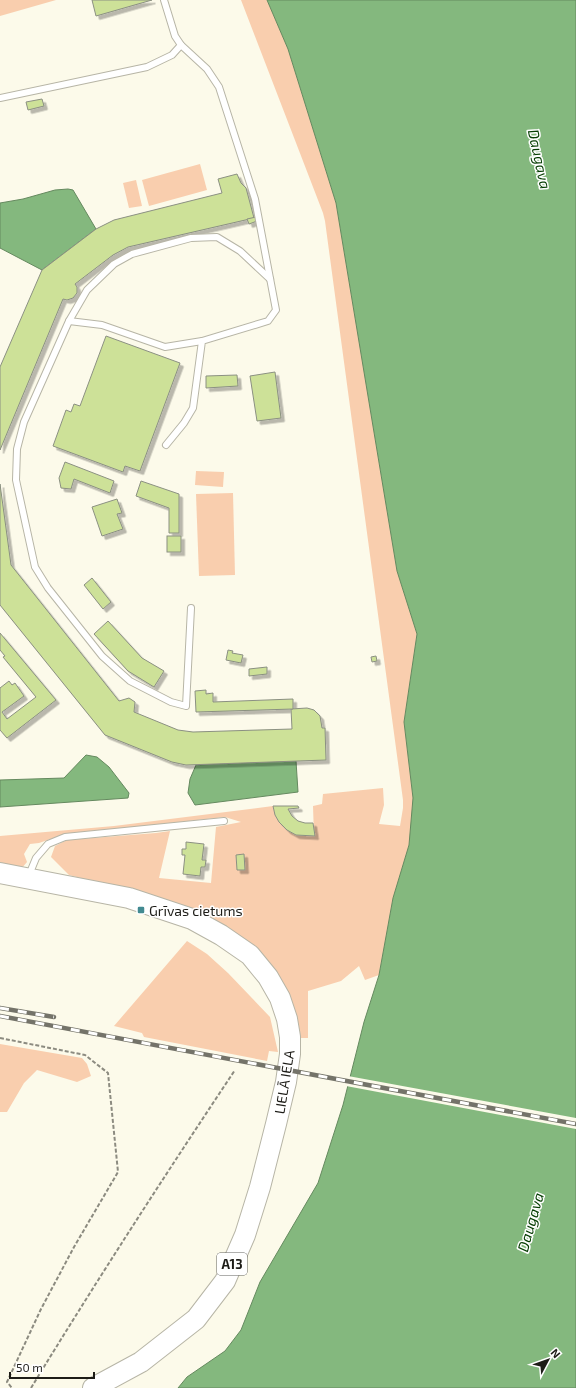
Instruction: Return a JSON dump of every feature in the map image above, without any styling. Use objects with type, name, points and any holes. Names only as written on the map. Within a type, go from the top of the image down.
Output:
[{"type":"main road","name":"LIELĀ IELA","points":[[0,873],[129,898],[192,919],[221,935],[250,954],[268,977],[280,998],[287,1019],[290,1037],[290,1054],[286,1082],[260,1188],[245,1235],[225,1280],[196,1319],[141,1362],[93,1388]]},
{"type":"lane","points":[[69,321],[102,325],[165,347],[202,341],[268,321],[276,310],[255,199],[219,87],[207,69],[181,45],[175,36],[164,0]]},
{"type":"lane","points":[[0,98],[147,67],[172,55],[181,45]]},
{"type":"lane","points":[[191,608],[186,706],[171,702],[130,681],[102,656],[48,588],[35,567],[16,480],[17,449],[24,422],[69,321],[88,290],[114,264],[132,254],[191,238],[217,237],[240,251],[270,279]]},
{"type":"lane","points":[[166,444],[184,423],[193,408],[202,341]]},
{"type":"lane","points":[[28,878],[36,858],[48,844],[65,837],[224,820]]},
{"type":"path","points":[[0,1038],[85,1055],[108,1073],[118,1172],[74,1247],[41,1309],[7,1382],[12,1388]]},
{"type":"path","points":[[31,1388],[166,1172],[235,1070]]},
{"type":"shaded area","points":[[0,0],[56,0],[0,16]]},
{"type":"shaded area","points":[[241,0],[267,0],[288,49],[336,203],[397,571],[417,634],[404,722],[413,798],[411,829],[409,845],[393,898],[379,975],[365,980],[359,966],[341,981],[308,991],[308,1038],[298,1038],[293,1008],[218,923],[170,901],[69,875],[51,857],[55,846],[67,840],[170,831],[159,878],[211,883],[216,827],[241,822],[225,817],[62,835],[39,843],[30,844],[24,854],[27,862],[21,869],[0,867],[0,836],[114,826],[273,806],[278,821],[287,830],[299,835],[314,836],[313,806],[322,804],[323,794],[383,788],[384,805],[379,824],[400,826],[403,800],[325,221]]},
{"type":"shaded area","points":[[200,164],[207,190],[149,206],[142,180]]},
{"type":"shaded area","points":[[136,180],[142,206],[129,208],[123,183]]},
{"type":"shaded area","points":[[196,471],[224,472],[223,487],[195,485]]},
{"type":"shaded area","points":[[233,493],[235,575],[199,576],[196,494]]},
{"type":"shaded area","points":[[187,941],[207,954],[228,973],[270,1017],[278,1052],[269,1051],[267,1061],[144,1037],[142,1033],[114,1026]]},
{"type":"shaded area","points":[[0,1044],[82,1058],[87,1064],[91,1076],[77,1082],[37,1070],[24,1083],[7,1112],[0,1112]]},
{"type":"water","name":"Daugava","points":[[267,0],[576,0],[576,1388],[178,1388],[187,1377],[225,1351],[241,1330],[260,1282],[318,1183],[343,1105],[364,1022],[379,975],[393,898],[409,845],[413,798],[404,722],[417,634],[397,571],[336,203],[288,49]]},
{"type":"water","points":[[55,190],[73,190],[96,229],[42,270],[0,248],[0,203],[23,199]]},
{"type":"water","points":[[86,755],[97,757],[109,767],[129,793],[128,798],[0,807],[0,780],[64,778]]},
{"type":"water","points":[[296,761],[298,792],[195,805],[188,793],[190,779],[196,765]]},
{"type":"pier","points":[[348,1076],[576,1118],[576,1129],[346,1086]]},
{"type":"building","points":[[92,0],[152,0],[96,16]]},
{"type":"building","points":[[42,99],[44,106],[28,110],[26,102]]},
{"type":"building","points":[[237,174],[241,183],[246,188],[254,218],[128,247],[113,255],[75,284],[77,287],[77,293],[73,298],[67,300],[63,299],[0,450],[0,367],[42,270],[96,229],[114,220],[222,193],[218,179]]},
{"type":"building","points":[[256,217],[257,221],[249,224],[247,219]]},
{"type":"building","points":[[106,336],[180,363],[140,471],[125,466],[123,472],[53,446],[66,410],[71,412],[74,404],[80,406]]},
{"type":"building","points":[[275,372],[281,418],[257,421],[250,376]]},
{"type":"building","points":[[237,375],[238,386],[206,388],[206,376]]},
{"type":"building","points":[[65,462],[114,481],[110,493],[74,479],[71,489],[61,488],[59,478]]},
{"type":"building","points":[[141,481],[179,494],[179,533],[169,533],[169,508],[136,496]]},
{"type":"building","points":[[0,484],[11,565],[119,701],[129,698],[135,702],[134,712],[178,730],[193,732],[292,729],[291,709],[307,708],[314,710],[320,716],[322,728],[325,728],[326,760],[186,765],[172,762],[105,735],[0,605]]},
{"type":"building","points":[[117,499],[122,513],[117,514],[123,529],[102,536],[92,507]]},
{"type":"building","points":[[167,536],[181,536],[181,552],[167,552]]},
{"type":"building","points":[[92,578],[111,602],[103,609],[84,585]]},
{"type":"building","points":[[108,621],[142,658],[164,671],[154,687],[128,671],[94,634]]},
{"type":"building","points":[[0,633],[56,700],[7,738],[0,730],[0,688],[9,681],[12,685],[15,683],[24,696],[2,712],[7,719],[36,697],[3,657],[5,656],[0,650]]},
{"type":"building","points":[[228,650],[233,651],[232,653],[243,655],[241,663],[226,660]]},
{"type":"building","points":[[376,656],[377,661],[372,662],[371,657]]},
{"type":"building","points":[[267,667],[267,674],[249,676],[249,669]]},
{"type":"building","points":[[206,690],[206,694],[213,693],[213,702],[293,699],[293,709],[196,712],[195,691]]},
{"type":"building","points":[[273,806],[298,806],[299,808],[288,809],[292,816],[298,821],[313,823],[315,836],[296,835],[287,830],[279,822],[275,815]]},
{"type":"building","points":[[186,842],[204,844],[202,860],[206,860],[205,867],[201,867],[200,876],[183,874],[185,855],[182,855],[182,849],[186,849]]},
{"type":"building","points":[[244,854],[245,870],[237,870],[236,855]]},
{"type":"railway","points":[[0,1008],[54,1017]]},
{"type":"railway","points":[[0,1016],[576,1124]]},
{"type":"place","name":"Grīvas cietums","points":[[141,910]]}]
